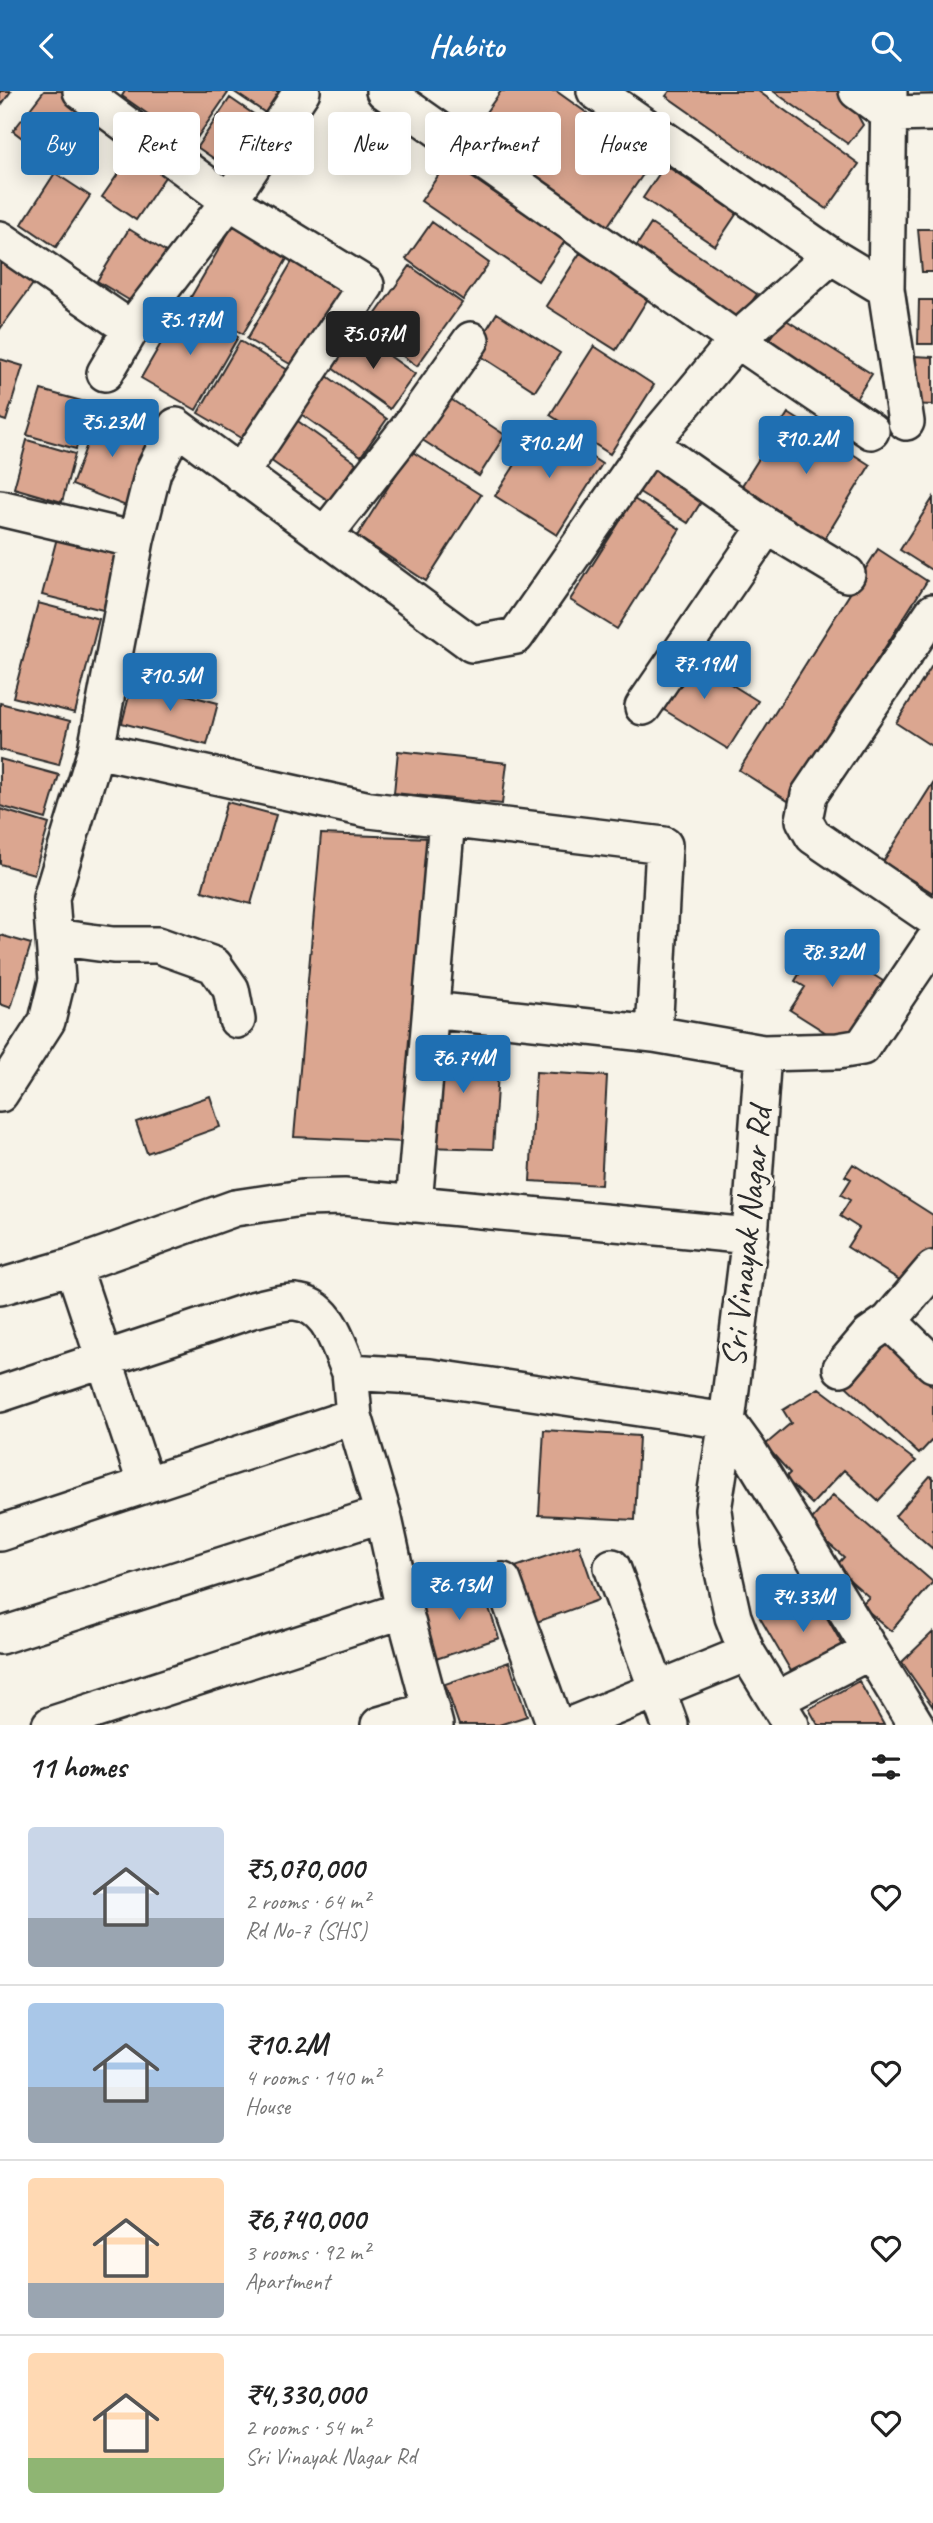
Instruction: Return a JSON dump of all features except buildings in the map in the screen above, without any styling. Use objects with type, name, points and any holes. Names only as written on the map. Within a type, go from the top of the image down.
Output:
[{"type":"street","points":[[81,91],[229,201],[366,285],[240,474]]},
{"type":"street","points":[[105,373],[131,329],[229,201],[302,91]]},
{"type":"street","points":[[384,91],[871,431]]},
{"type":"street","points":[[596,91],[831,255],[886,289]]},
{"type":"street","points":[[857,91],[889,103],[933,113]]},
{"type":"street","points":[[889,103],[886,289],[906,422]]},
{"type":"street","points":[[0,239],[131,329]]},
{"type":"street","points":[[0,1094],[47,1021],[57,980],[51,898],[96,750],[136,540],[153,472],[176,426],[472,644],[516,636],[650,444],[737,340],[831,255]]},
{"type":"street","points":[[325,535],[407,430],[471,340]]},
{"type":"street","points":[[650,444],[767,526],[847,574]]},
{"type":"street","points":[[0,508],[136,540]]},
{"type":"street","points":[[643,707],[767,526]]},
{"type":"street","points":[[933,612],[809,795],[804,820],[813,836],[933,918]]},
{"type":"street","points":[[96,750],[370,810],[664,845],[654,1034]]},
{"type":"street","points":[[414,1204],[447,819]]},
{"type":"street","points":[[54,937],[113,945],[158,945],[214,965],[231,989],[237,1020]]},
{"type":"street","points":[[430,1010],[654,1034],[763,1053],[838,1051],[862,1047],[933,942]]},
{"type":"street","name":"Sri Vinayak Nagar Rd","points":[[763,1053],[750,1236],[713,1510],[718,1549],[733,1617],[747,1653],[784,1713]]},
{"type":"street","points":[[0,1287],[73,1266],[235,1208],[302,1198],[344,1197],[750,1236]]},
{"type":"street","points":[[73,1266],[146,1485]]},
{"type":"street","points":[[841,1368],[869,1335],[889,1321],[933,1269]]},
{"type":"street","points":[[0,1394],[252,1310],[294,1302],[312,1306],[325,1316],[350,1372],[354,1416],[383,1514],[404,1610],[433,1718],[379,1725]]},
{"type":"street","points":[[889,1321],[933,1364]]},
{"type":"street","points":[[350,1372],[430,1377],[727,1421],[748,1450],[916,1725]]},
{"type":"street","points":[[0,1533],[354,1416]]},
{"type":"street","points":[[0,1636],[383,1514]]},
{"type":"street","points":[[612,1567],[670,1725]]},
{"type":"street","points":[[503,1581],[555,1725]]},
{"type":"street","points":[[50,1725],[404,1610]]},
{"type":"street","points":[[784,1713],[871,1651]]},
{"type":"street","points":[[571,1725],[747,1653]]}]
